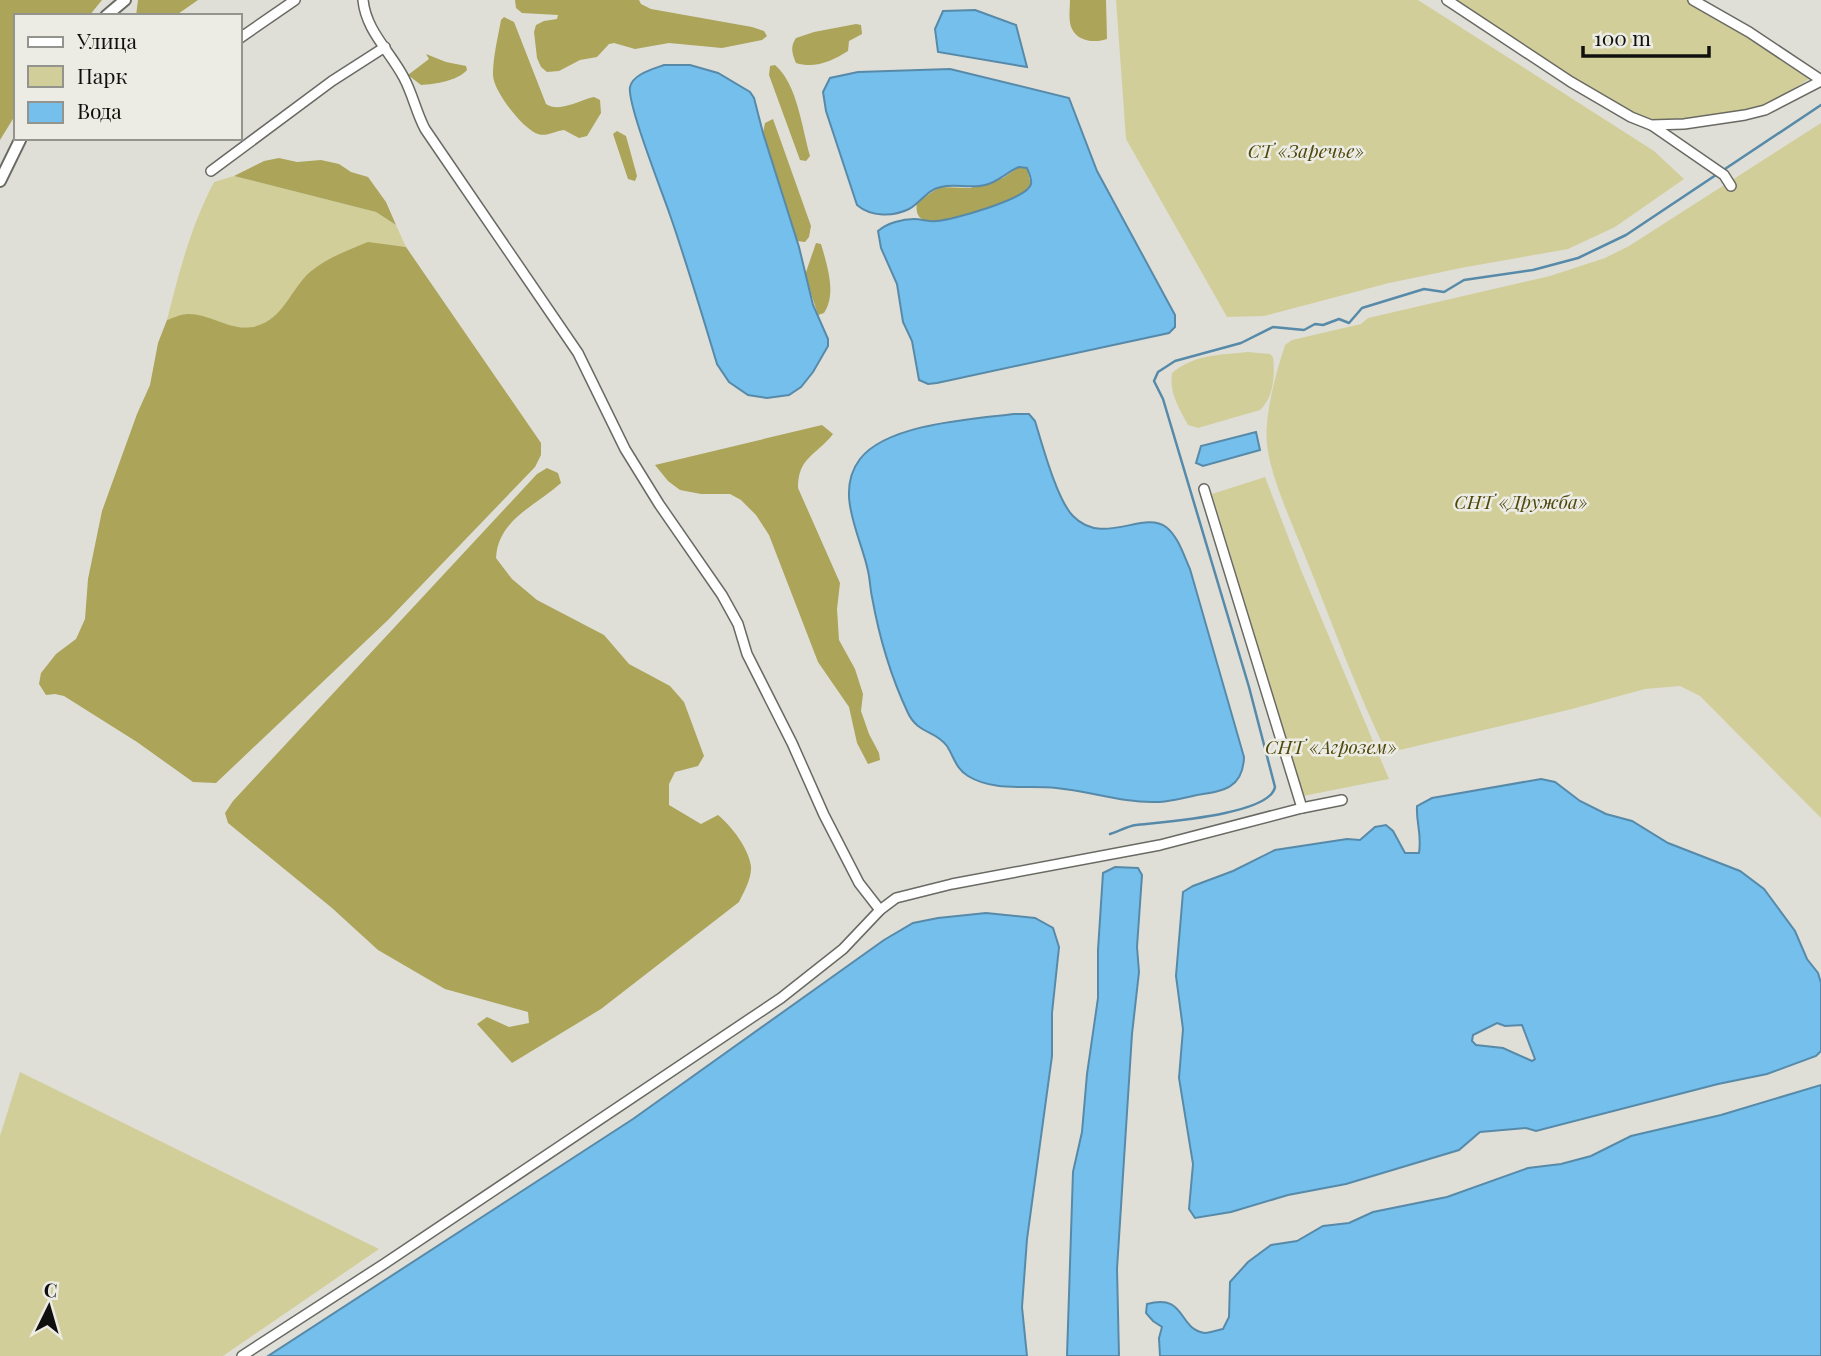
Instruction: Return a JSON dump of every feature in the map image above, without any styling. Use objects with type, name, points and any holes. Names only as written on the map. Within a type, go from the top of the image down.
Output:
[{"type":"main road","points":[[108,14],[125,0]]},
{"type":"main road","points":[[0,181],[19,140]]},
{"type":"street","points":[[242,37],[295,0]]},
{"type":"street","points":[[363,0],[371,29],[403,75],[412,94],[413,107],[425,129],[578,353],[625,449],[722,595],[738,624],[747,653],[824,815],[859,883],[880,910]]},
{"type":"street","points":[[1447,0],[1571,82],[1631,117],[1651,125],[1724,175],[1731,186]]},
{"type":"street","points":[[1651,125],[1684,124],[1765,110],[1821,81],[1693,0]]},
{"type":"street","points":[[211,171],[332,81],[385,47]]},
{"type":"street","points":[[1204,489],[1302,808]]},
{"type":"street","points":[[242,1356],[781,998],[843,949],[880,910],[896,898],[915,892],[1160,845],[1342,800]]},
{"type":"green space","name":"СТ «Заречье»","points":[[1116,0],[1418,0],[1654,151],[1684,179],[1615,227],[1568,249],[1389,283],[1264,316],[1227,317],[1126,139]]},
{"type":"green space","points":[[1450,0],[1691,0],[1812,77],[1766,107],[1728,115],[1660,122],[1640,117],[1577,82]]},
{"type":"green space","name":"СНТ «Дружба»","points":[[1821,123],[1821,818],[1700,696],[1680,686],[1645,689],[1387,753],[1346,660],[1269,459],[1269,408],[1285,345],[1292,340],[1361,324],[1368,318],[1550,276],[1605,258],[1629,246]]},
{"type":"green space","points":[[234,176],[376,212],[396,225],[406,247],[368,243],[309,273],[278,313],[264,324],[249,328],[228,327],[207,318],[167,320],[186,249],[206,199],[214,182]]},
{"type":"green space","points":[[1248,352],[1270,354],[1273,357],[1272,385],[1265,405],[1260,410],[1198,428],[1188,425],[1173,394],[1172,373],[1199,359]]},
{"type":"green space","name":"СНТ «Агрозем»","points":[[1265,477],[1389,779],[1303,796],[1212,494]]},
{"type":"green space","points":[[20,1072],[379,1249],[223,1356],[0,1356],[0,1136]]},
{"type":"shaded area","points":[[0,0],[102,0],[91,14],[14,14],[14,117],[0,140]]},
{"type":"shaded area","points":[[138,0],[198,0],[178,14],[136,14]]},
{"type":"shaded area","points":[[515,0],[639,0],[651,9],[752,27],[764,31],[767,36],[762,40],[722,48],[669,43],[635,49],[614,43],[609,44],[597,57],[580,60],[559,71],[547,72],[537,58],[534,32],[536,25],[557,19],[558,15],[522,13],[516,8]]},
{"type":"shaded area","points":[[1070,0],[1106,0],[1107,39],[1098,41],[1078,37],[1070,23]]},
{"type":"shaded area","points":[[504,17],[514,22],[546,104],[557,107],[594,97],[600,100],[601,113],[587,136],[579,138],[564,130],[538,134],[524,125],[503,99],[493,74],[501,20]]},
{"type":"shaded area","points":[[861,25],[862,34],[849,41],[848,51],[823,63],[796,63],[792,50],[796,38]]},
{"type":"shaded area","points":[[426,54],[466,66],[467,70],[440,83],[421,85],[408,75],[429,59]]},
{"type":"shaded area","points":[[775,65],[794,94],[810,156],[806,161],[800,160],[769,75],[770,66]]},
{"type":"shaded area","points":[[773,119],[811,226],[805,242],[797,241],[763,133],[765,123]]},
{"type":"shaded area","points":[[617,131],[626,136],[637,176],[635,181],[628,179],[613,134]]},
{"type":"shaded area","points":[[279,158],[297,162],[321,160],[339,164],[351,172],[368,177],[386,202],[396,225],[376,212],[234,176],[264,161]]},
{"type":"shaded area","points":[[1019,167],[1027,168],[1031,185],[1017,197],[944,220],[924,220],[918,215],[917,202],[940,187],[970,188],[1003,178]]},
{"type":"shaded area","points":[[368,242],[406,247],[541,443],[541,455],[535,467],[388,620],[216,783],[193,782],[137,742],[64,696],[46,695],[39,684],[41,673],[56,654],[76,639],[85,619],[88,579],[102,511],[150,385],[158,343],[167,320],[188,314],[243,328],[262,324],[277,314],[310,272],[331,258]]},
{"type":"shaded area","points":[[816,243],[821,244],[830,288],[828,305],[824,313],[818,315],[805,275]]},
{"type":"shaded area","points":[[822,425],[833,434],[805,463],[798,488],[840,583],[837,609],[839,640],[855,669],[863,694],[861,711],[879,753],[880,760],[868,764],[857,743],[849,707],[818,662],[769,535],[756,515],[741,500],[730,494],[701,494],[680,490],[668,481],[655,465]]},
{"type":"shaded area","points":[[547,468],[558,473],[561,483],[511,523],[503,533],[496,558],[512,579],[537,600],[604,635],[629,664],[670,686],[684,702],[704,756],[698,766],[675,772],[669,784],[669,805],[701,824],[718,815],[743,845],[751,871],[739,902],[601,1009],[512,1063],[477,1024],[487,1017],[509,1027],[529,1023],[528,1012],[445,989],[378,950],[332,908],[228,823],[225,813],[233,801],[537,474]]},
{"type":"water","points":[[975,10],[1016,25],[1027,67],[938,52],[935,29],[943,11]]},
{"type":"water","points":[[664,65],[690,65],[718,73],[750,92],[754,98],[799,247],[813,305],[828,339],[828,346],[813,372],[801,387],[789,395],[767,398],[748,395],[729,382],[717,364],[639,129],[631,97],[630,87],[635,79]]},
{"type":"water","points":[[950,69],[1069,98],[1097,171],[1175,315],[1175,327],[1169,333],[937,383],[928,384],[919,380],[912,341],[903,322],[897,284],[881,248],[878,231],[900,221],[936,221],[988,208],[1027,190],[1031,184],[1030,176],[1027,168],[1019,167],[985,185],[936,188],[903,212],[869,212],[857,205],[826,111],[823,92],[830,78],[858,72]]},
{"type":"water","points":[[1029,414],[1035,421],[1061,498],[1073,516],[1085,525],[1097,528],[1157,523],[1166,527],[1177,541],[1190,569],[1244,757],[1240,775],[1230,786],[1216,792],[1156,802],[1131,801],[1056,788],[989,784],[964,773],[947,746],[912,720],[896,685],[875,612],[868,571],[849,500],[853,472],[860,459],[889,438],[931,425]]},
{"type":"water","points":[[1256,432],[1260,450],[1203,466],[1196,463],[1201,446]]},
{"type":"water","points":[[1541,779],[1555,782],[1580,801],[1606,814],[1632,821],[1668,843],[1740,871],[1764,889],[1795,931],[1807,959],[1818,973],[1821,983],[1821,1051],[1816,1056],[1767,1074],[1536,1131],[1526,1128],[1480,1132],[1459,1150],[1346,1184],[1195,1218],[1189,1209],[1193,1164],[1179,1078],[1183,1029],[1176,976],[1183,892],[1275,850],[1347,839],[1360,840],[1375,827],[1386,825],[1393,831],[1405,853],[1419,853],[1417,806],[1432,798]],"holes":[[[1497,1023],[1505,1026],[1522,1025],[1535,1059],[1532,1061],[1503,1048],[1476,1045],[1472,1041],[1473,1035]]]},
{"type":"water","points":[[1115,867],[1138,868],[1142,875],[1137,947],[1139,972],[1132,1034],[1117,1269],[1119,1356],[1067,1356],[1073,1172],[1082,1132],[1098,998],[1103,873]]},
{"type":"water","points":[[986,913],[1035,918],[1053,928],[1059,947],[1052,1013],[1052,1056],[1027,1239],[1022,1307],[1027,1356],[268,1356],[633,1119],[884,940],[913,923]]},
{"type":"water","points":[[1821,1085],[1821,1356],[1160,1356],[1159,1338],[1162,1327],[1146,1313],[1147,1304],[1169,1303],[1176,1307],[1196,1330],[1205,1333],[1223,1329],[1229,1317],[1230,1282],[1248,1262],[1271,1245],[1297,1241],[1323,1226],[1349,1223],[1373,1212],[1447,1197],[1528,1168],[1561,1164],[1591,1156],[1631,1136],[1721,1115]]},
{"type":"waterway","points":[[1110,834],[1133,826],[1235,811],[1269,797],[1275,787],[1249,687],[1163,399],[1154,381],[1158,372],[1175,361],[1241,343],[1273,327],[1304,330],[1315,324],[1323,325],[1339,319],[1349,323],[1362,308],[1424,289],[1444,292],[1464,280],[1533,270],[1578,258],[1626,235],[1821,105]]}]
